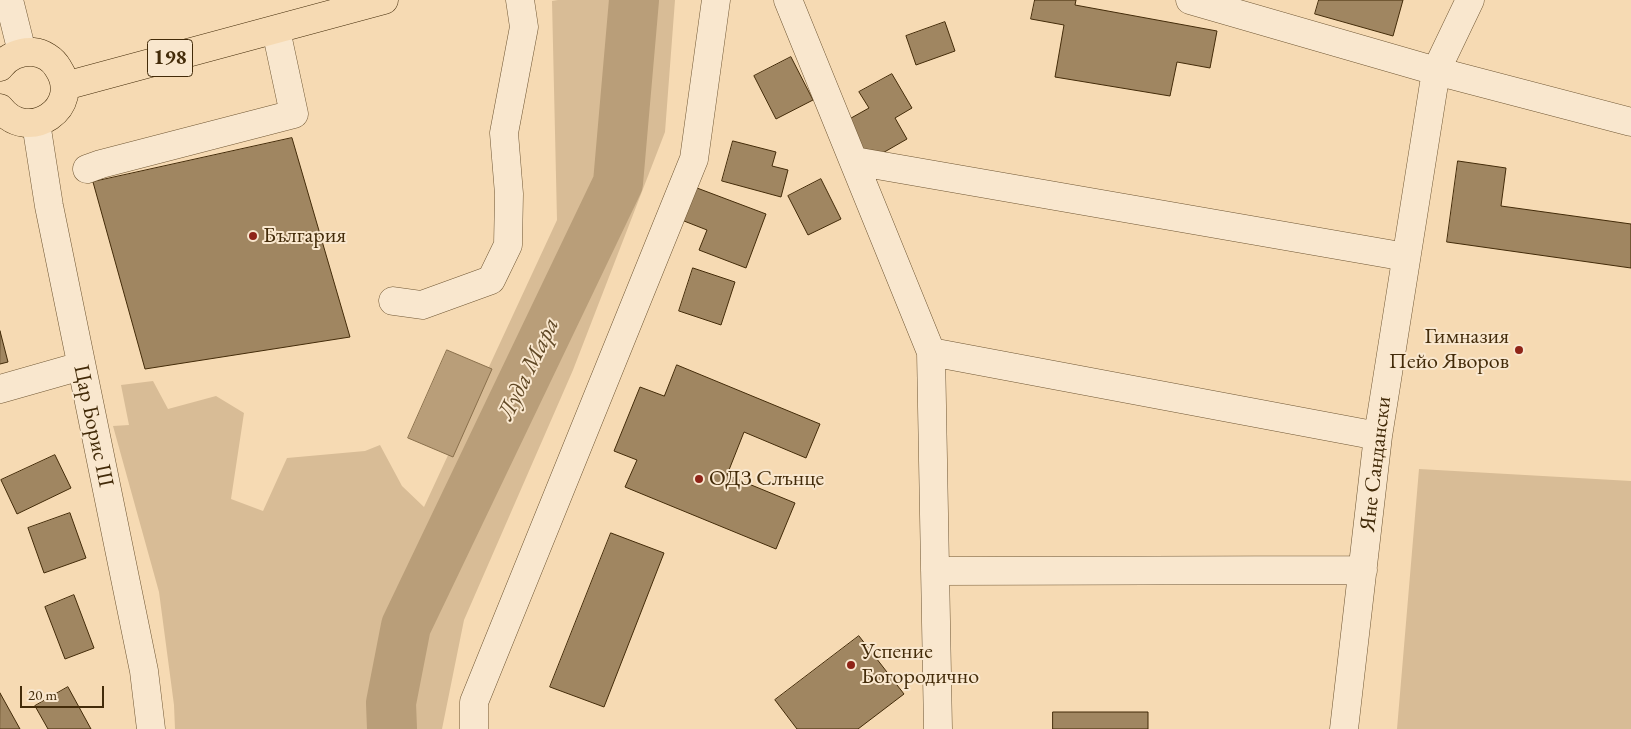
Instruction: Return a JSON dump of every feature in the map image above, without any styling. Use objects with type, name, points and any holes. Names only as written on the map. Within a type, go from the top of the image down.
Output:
[{"type":"main road","name":"198","points":[[65,86],[384,0]]},
{"type":"main road","points":[[0,68],[12,56],[22,52],[34,52],[46,56],[56,63],[62,74],[65,86],[62,101],[54,113],[36,123],[24,123],[14,120],[0,108]]},
{"type":"street","points":[[9,0],[22,52]]},
{"type":"street","points":[[393,300],[422,305],[491,280],[508,244],[509,194],[504,133],[524,27],[520,0]]},
{"type":"street","points":[[474,729],[474,702],[694,159],[716,0]]},
{"type":"street","points":[[788,0],[931,352],[938,729]]},
{"type":"street","points":[[1190,0],[1436,71],[1631,122]]},
{"type":"street","name":"Яне Сандански","points":[[1344,729],[1378,436],[1436,71],[1470,0]]},
{"type":"street","points":[[87,169],[294,114],[276,30]]},
{"type":"street","name":"Цар Борис III","points":[[36,123],[49,206],[144,672],[145,726]]},
{"type":"street","points":[[854,161],[1406,257]]},
{"type":"street","points":[[931,352],[1378,436]]},
{"type":"street","points":[[0,389],[81,366]]},
{"type":"street","points":[[935,571],[1363,570]]},
{"type":"shaded area","points":[[675,0],[665,132],[573,370],[464,620],[442,729],[175,729],[174,705],[159,592],[113,426],[129,425],[121,385],[153,381],[168,409],[216,396],[244,413],[231,499],[263,511],[287,458],[365,451],[380,445],[402,486],[424,507],[557,220],[552,1]]},
{"type":"shaded area","points":[[447,350],[492,369],[453,457],[408,438]]},
{"type":"shaded area","points":[[1419,469],[1631,481],[1631,729],[1397,729]]},
{"type":"building","points":[[1035,0],[1076,0],[1075,5],[1217,31],[1210,68],[1177,62],[1170,96],[1055,77],[1064,25],[1031,19]]},
{"type":"building","points":[[1319,0],[1403,0],[1393,36],[1315,14]]},
{"type":"building","points":[[945,22],[955,51],[916,65],[906,36]]},
{"type":"building","points":[[791,57],[813,100],[776,119],[754,76]]},
{"type":"building","points":[[892,74],[912,108],[895,118],[907,139],[867,162],[844,122],[869,108],[859,92]]},
{"type":"building","points":[[292,138],[350,337],[145,369],[93,182]]},
{"type":"building","points":[[733,141],[776,152],[772,166],[788,170],[781,197],[722,181]]},
{"type":"building","points":[[1458,161],[1506,168],[1501,206],[1631,224],[1631,268],[1447,242]]},
{"type":"building","points":[[821,179],[841,219],[808,235],[788,196]]},
{"type":"building","points":[[697,188],[766,214],[746,268],[699,250],[707,230],[684,221]]},
{"type":"building","points":[[693,268],[735,282],[721,325],[679,311]]},
{"type":"building","points":[[0,331],[8,362],[0,364]]},
{"type":"building","points":[[677,365],[820,424],[806,458],[744,432],[727,475],[795,503],[776,549],[625,487],[637,460],[614,451],[640,387],[664,396]]},
{"type":"building","points":[[55,455],[71,488],[17,514],[1,480]]},
{"type":"building","points":[[70,513],[86,558],[44,573],[28,528]]},
{"type":"building","points":[[611,533],[664,553],[604,707],[550,687]]},
{"type":"building","points":[[74,595],[94,648],[65,659],[45,607]]},
{"type":"building","name":"Успение Богородично","points":[[859,636],[904,694],[858,729],[797,729],[775,700]]},
{"type":"building","points":[[68,687],[91,729],[48,729],[35,706]]},
{"type":"building","points":[[0,693],[20,729],[0,729]]},
{"type":"building","points":[[1053,712],[1148,712],[1148,729],[1053,729]]},
{"type":"waterway","name":"Луда Мара","points":[[392,729],[391,703],[406,626],[618,183],[634,0]]},
{"type":"place","name":"България","points":[[253,236]]},
{"type":"place","name":"Гимназия Пейо Яворов","points":[[1519,350]]},
{"type":"place","name":"ОДЗ Слънце","points":[[699,479]]},
{"type":"place","name":"Успение Богородично","points":[[851,665]]}]
